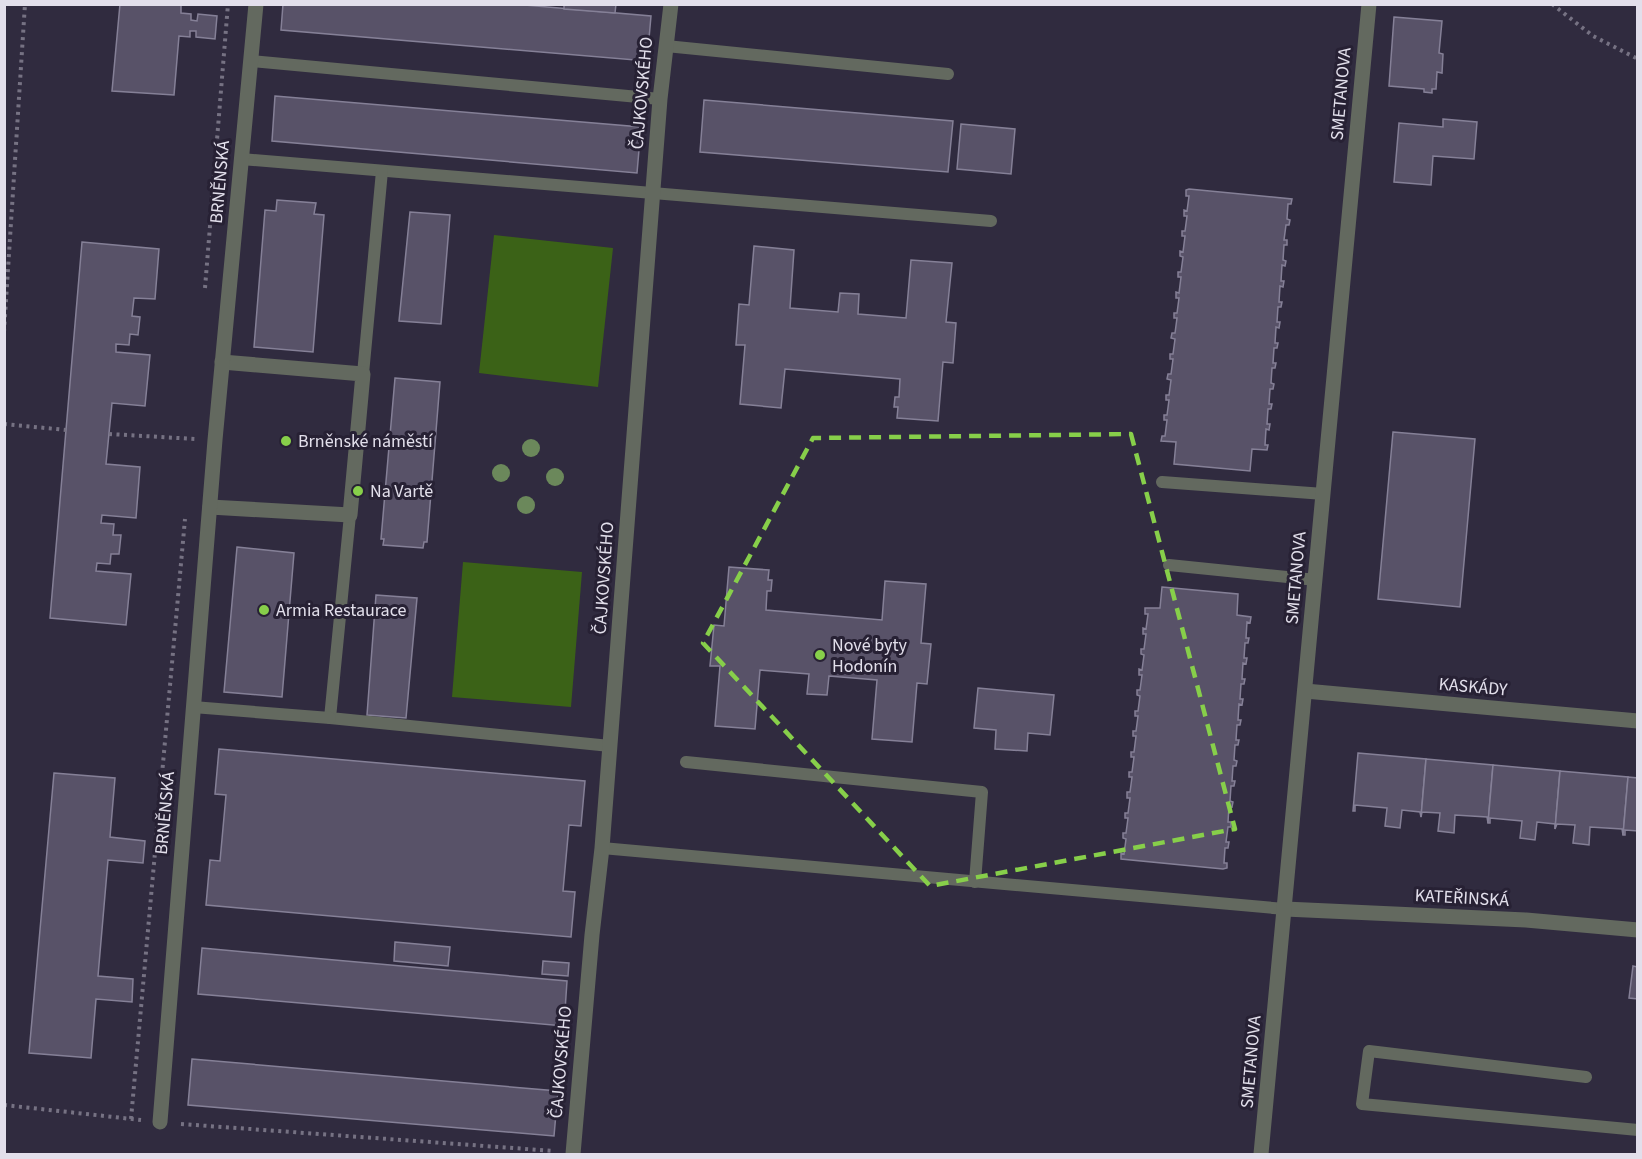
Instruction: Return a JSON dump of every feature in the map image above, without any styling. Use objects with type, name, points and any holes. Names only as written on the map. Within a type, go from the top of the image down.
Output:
[{"type":"street","name":"BRNĚNSKÁ","points":[[222,362],[256,4]]},
{"type":"street","name":"ČAJKOVSKÉHO","points":[[573,1154],[602,848],[660,99],[671,4]]},
{"type":"street","name":"SMETANOVA","points":[[1262,1155],[1369,4]]},
{"type":"street","points":[[222,362],[363,374],[350,515],[210,507],[222,362]]},
{"type":"street","name":"BRNĚNSKÁ","points":[[160,1122],[210,507]]},
{"type":"street","name":"KASKÁDY","points":[[1305,691],[1638,721]]},
{"type":"street","name":"KATEŘINSKÁ","points":[[1285,909],[1493,918],[1638,930]]},
{"type":"lane","points":[[666,46],[948,74]]},
{"type":"lane","points":[[251,61],[660,99]]},
{"type":"lane","points":[[241,159],[991,220]]},
{"type":"lane","points":[[363,374],[382,171]]},
{"type":"lane","points":[[1162,482],[1324,494]]},
{"type":"lane","points":[[330,718],[350,515]]},
{"type":"lane","points":[[1169,565],[1316,580]]},
{"type":"lane","points":[[193,707],[330,718],[610,746]]},
{"type":"lane","points":[[686,762],[982,792],[975,882]]},
{"type":"lane","points":[[602,848],[1285,909]]},
{"type":"lane","points":[[1586,1077],[1369,1051],[1362,1104],[1638,1130]]},
{"type":"path","points":[[4,332],[25,4]]},
{"type":"path","points":[[204,298],[228,4]]},
{"type":"path","points":[[1552,4],[1593,36],[1638,59]]},
{"type":"path","points":[[4,424],[66,430]]},
{"type":"path","points":[[109,434],[215,440]]},
{"type":"path","points":[[192,450],[193,438]]},
{"type":"path","points":[[131,1119],[185,517]]},
{"type":"path","points":[[4,1105],[160,1122],[573,1154]]},
{"type":"highlighted area","points":[[1131,434],[1235,829],[930,886],[703,643],[813,438]]},
{"type":"green space","points":[[494,235],[613,248],[598,387],[479,373]]},
{"type":"green space","points":[[463,562],[582,572],[571,707],[452,697]]},
{"type":"building","points":[[120,4],[181,4],[181,13],[191,14],[191,20],[197,21],[198,14],[217,16],[215,39],[196,37],[196,31],[190,31],[190,37],[179,36],[174,95],[112,91]]},
{"type":"building","points":[[283,4],[513,4],[651,16],[647,61],[281,30]]},
{"type":"building","points":[[564,4],[616,4],[615,13],[564,9]]},
{"type":"building","points":[[1394,17],[1442,21],[1439,53],[1443,54],[1442,73],[1437,72],[1436,89],[1432,89],[1432,93],[1424,92],[1424,89],[1389,86]]},
{"type":"building","points":[[275,96],[641,127],[637,173],[272,141]]},
{"type":"building","points":[[704,100],[953,121],[948,172],[700,152]]},
{"type":"building","points":[[1443,119],[1477,122],[1474,159],[1433,156],[1431,185],[1394,182],[1399,123],[1443,127]]},
{"type":"building","points":[[961,124],[1015,129],[1011,174],[957,169]]},
{"type":"building","points":[[1186,190],[1292,199],[1291,204],[1288,204],[1287,219],[1290,220],[1289,225],[1286,225],[1284,240],[1287,240],[1287,245],[1284,245],[1283,260],[1286,261],[1285,266],[1282,265],[1281,281],[1284,281],[1283,287],[1280,286],[1279,302],[1282,302],[1281,307],[1278,307],[1279,328],[1276,327],[1275,343],[1278,343],[1277,348],[1274,348],[1273,363],[1276,363],[1275,368],[1272,368],[1271,383],[1274,384],[1273,389],[1270,389],[1269,404],[1272,404],[1271,409],[1268,409],[1269,430],[1266,429],[1265,445],[1268,445],[1267,450],[1252,449],[1250,471],[1174,464],[1176,442],[1161,441],[1162,436],[1165,436],[1167,420],[1164,420],[1169,400],[1166,400],[1166,395],[1169,395],[1171,380],[1167,379],[1168,374],[1171,374],[1173,359],[1170,359],[1170,354],[1173,354],[1175,339],[1171,338],[1172,333],[1175,333],[1177,318],[1174,318],[1174,313],[1177,313],[1179,298],[1176,298],[1176,292],[1179,293],[1181,277],[1178,277],[1178,272],[1181,272],[1183,257],[1180,256],[1180,251],[1183,252],[1185,236],[1182,236],[1182,231],[1185,231],[1187,216],[1184,216],[1184,210],[1187,211],[1189,196],[1186,196]]},
{"type":"building","points":[[277,200],[316,203],[314,214],[324,215],[313,352],[254,347],[265,210],[276,211]]},
{"type":"building","points":[[410,212],[450,215],[441,324],[399,321]]},
{"type":"building","points":[[82,242],[159,249],[155,299],[134,298],[132,316],[140,317],[138,335],[130,334],[129,345],[116,344],[116,352],[150,355],[145,406],[112,403],[106,464],[140,467],[136,518],[102,515],[101,523],[114,524],[113,535],[121,535],[119,554],[111,554],[110,564],[97,563],[96,571],[131,574],[126,625],[50,618]]},
{"type":"building","points":[[754,246],[794,250],[790,308],[838,312],[840,293],[859,294],[858,314],[906,318],[911,260],[952,263],[946,322],[956,323],[953,363],[943,362],[938,421],[897,418],[898,407],[894,407],[895,397],[899,397],[900,379],[785,369],[781,408],[740,404],[745,345],[736,345],[739,304],[749,305]]},
{"type":"building","points":[[395,378],[440,382],[427,542],[424,542],[423,548],[383,545],[384,539],[381,539]]},
{"type":"building","points":[[1393,432],[1475,439],[1460,607],[1378,599]]},
{"type":"building","points":[[237,547],[294,553],[282,697],[224,692]]},
{"type":"building","name":"Nové byty Hodonín","points":[[729,567],[769,570],[768,580],[772,580],[771,591],[767,591],[766,610],[882,620],[885,581],[926,584],[921,643],[931,644],[927,684],[917,683],[912,742],[872,739],[877,680],[829,676],[827,695],[807,694],[809,674],[760,670],[755,729],[715,726],[720,666],[710,666],[714,625],[724,626]]},
{"type":"building","points":[[1162,587],[1238,594],[1237,615],[1251,617],[1250,623],[1247,622],[1246,638],[1249,638],[1248,643],[1245,643],[1246,664],[1243,663],[1242,679],[1245,679],[1244,684],[1241,684],[1240,699],[1243,699],[1242,705],[1239,704],[1238,720],[1241,720],[1240,725],[1237,725],[1236,740],[1239,740],[1238,745],[1235,745],[1234,760],[1237,761],[1236,766],[1233,766],[1232,781],[1235,781],[1234,786],[1231,786],[1230,801],[1233,802],[1232,807],[1229,806],[1228,822],[1231,822],[1231,827],[1228,827],[1226,842],[1229,842],[1228,848],[1225,848],[1224,863],[1227,863],[1227,868],[1223,869],[1121,859],[1126,839],[1123,838],[1123,833],[1126,833],[1128,818],[1125,818],[1125,813],[1128,813],[1130,798],[1127,798],[1127,792],[1130,792],[1132,777],[1129,777],[1129,772],[1132,772],[1134,757],[1131,757],[1131,752],[1134,752],[1136,736],[1133,736],[1133,731],[1136,731],[1138,716],[1135,716],[1135,711],[1138,711],[1140,696],[1137,695],[1137,690],[1140,690],[1142,675],[1139,675],[1139,669],[1142,670],[1144,655],[1141,654],[1141,649],[1144,649],[1146,634],[1143,634],[1143,628],[1146,629],[1148,614],[1145,614],[1145,608],[1160,608]]},
{"type":"building","points":[[376,595],[417,598],[406,718],[367,715]]},
{"type":"building","points":[[978,688],[1054,695],[1050,735],[1028,733],[1027,751],[995,749],[996,730],[974,728]]},
{"type":"building","points":[[219,749],[585,781],[581,826],[569,825],[563,891],[575,892],[571,937],[206,905],[210,860],[220,861],[226,795],[215,794]]},
{"type":"building","points":[[1358,753],[1426,759],[1421,817],[1420,812],[1402,810],[1400,828],[1385,826],[1387,808],[1355,805],[1355,811],[1353,811]]},
{"type":"building","points":[[1426,759],[1493,765],[1488,823],[1487,817],[1455,815],[1454,833],[1438,831],[1440,813],[1422,812],[1421,817]]},
{"type":"building","points":[[1493,765],[1560,771],[1555,829],[1555,824],[1537,822],[1535,840],[1520,838],[1522,821],[1490,818],[1490,823],[1488,823]]},
{"type":"building","points":[[1560,771],[1628,777],[1623,835],[1622,829],[1590,827],[1589,845],[1573,843],[1575,825],[1557,824],[1555,829]]},
{"type":"building","points":[[54,773],[115,778],[110,837],[145,841],[143,863],[108,860],[98,976],[133,979],[132,1002],[96,999],[91,1058],[29,1053]]},
{"type":"building","points":[[1628,777],[1638,778],[1638,831],[1625,830],[1625,835],[1623,835]]},
{"type":"building","points":[[395,942],[450,947],[448,966],[394,961]]},
{"type":"building","points":[[202,948],[567,981],[564,1026],[198,994]]},
{"type":"building","points":[[543,961],[569,963],[568,976],[542,974]]},
{"type":"building","points":[[1633,966],[1638,967],[1638,999],[1629,998]]},
{"type":"building","points":[[192,1059],[558,1091],[554,1136],[188,1105]]},
{"type":"place","name":"Brněnské náměstí","points":[[286,441]]},
{"type":"place","name":"Na Vartě","points":[[358,491]]},
{"type":"place","name":"Armia Restaurace","points":[[264,610]]},
{"type":"place","name":"Nové byty Hodonín","points":[[820,655]]}]
